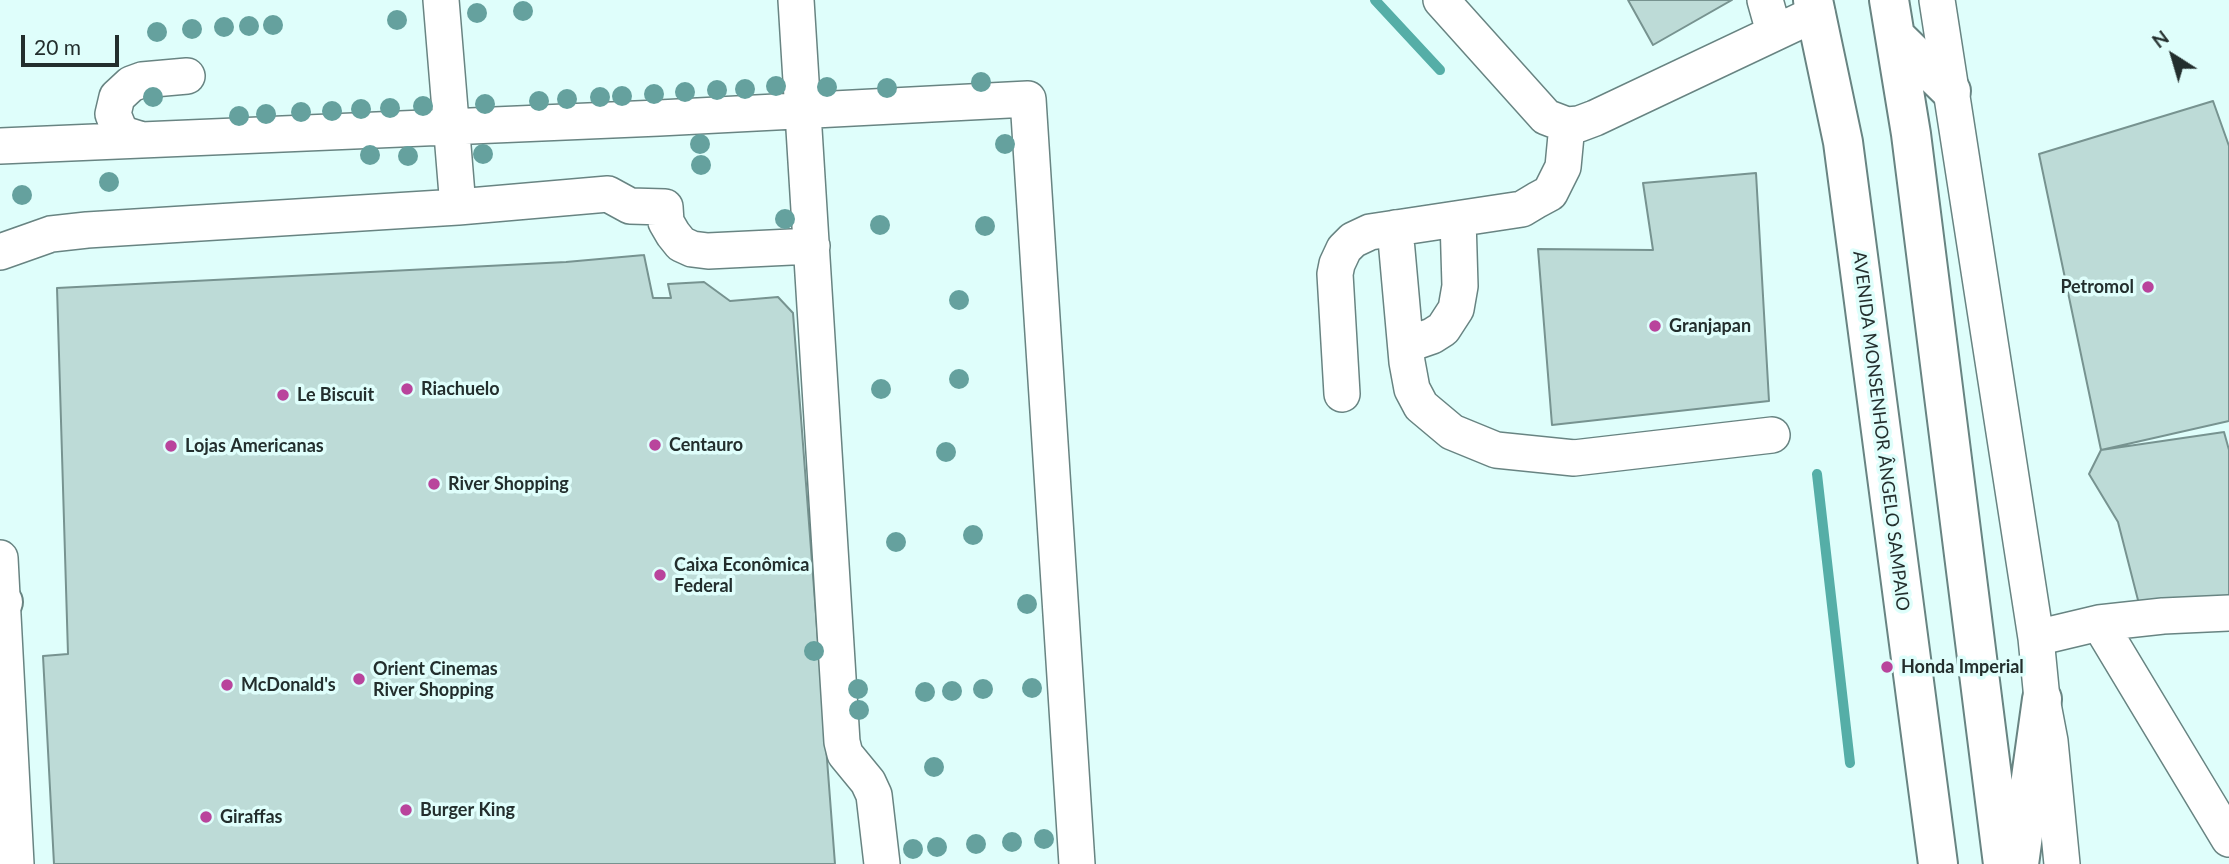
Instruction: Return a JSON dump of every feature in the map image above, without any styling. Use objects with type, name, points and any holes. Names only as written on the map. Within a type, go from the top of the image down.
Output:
[{"type":"main road","name":"AVENIDA MONSENHOR ÂNGELO SAMPAIO","points":[[1815,6],[1843,142],[1938,864]]},
{"type":"main road","points":[[1892,18],[1951,91]]},
{"type":"main road","points":[[1892,18],[1911,134],[2003,864]]},
{"type":"main road","points":[[2019,864],[2042,699]]},
{"type":"street","points":[[441,0],[458,207]]},
{"type":"street","points":[[796,0],[842,742],[845,754],[868,782],[874,795],[882,864]]},
{"type":"street","points":[[1342,394],[1335,290],[1337,264],[1344,249],[1353,240],[1370,232],[1522,209],[1550,193],[1563,167],[1557,121],[1441,0]]},
{"type":"street","points":[[1937,0],[2036,638],[2042,699],[2050,741],[2062,864]]},
{"type":"street","points":[[1557,121],[1578,124],[1595,118],[1769,16],[1815,6]]},
{"type":"street","points":[[142,140],[126,135],[120,129],[113,114],[117,97],[131,84],[142,80],[187,76]]},
{"type":"street","points":[[0,146],[1028,99],[1077,864]]},
{"type":"street","points":[[0,251],[51,234],[87,230],[458,207],[607,194],[631,206],[665,207],[666,222],[673,234],[681,244],[692,249],[708,251],[812,246]]},
{"type":"street","points":[[1406,345],[1443,329],[1456,309],[1460,286],[1458,219]]},
{"type":"street","points":[[1395,228],[1412,389],[1420,406],[1451,432],[1496,450],[1574,458],[1772,435]]},
{"type":"street","points":[[0,558],[16,864]]},
{"type":"street","points":[[2036,638],[2099,623],[2229,613]]},
{"type":"street","points":[[2099,623],[2229,839]]},
{"type":"building","points":[[1628,0],[1732,0],[1653,45]]},
{"type":"building","name":"Petromol","points":[[2213,101],[2229,146],[2229,421],[2101,450],[2039,154]]},
{"type":"building","name":"Granjapan","points":[[1756,173],[1769,401],[1552,425],[1538,249],[1653,250],[1643,183]]},
{"type":"building","name":"River Shopping","points":[[644,255],[653,298],[671,298],[668,284],[704,282],[730,301],[778,297],[793,313],[835,864],[54,864],[43,656],[68,654],[57,288],[566,262]]},
{"type":"building","points":[[2224,432],[2229,450],[2229,599],[2139,604],[2118,522],[2089,474],[2101,450]]},
{"type":"waterway","points":[[1375,0],[1440,70]]},
{"type":"waterway","points":[[1817,474],[1850,763]]},
{"type":"place","name":"Petromol","points":[[2148,287]]},
{"type":"place","name":"Granjapan","points":[[1655,326]]},
{"type":"place","name":"Riachuelo","points":[[407,389]]},
{"type":"place","name":"Le Biscuit","points":[[283,395]]},
{"type":"place","name":"Centauro","points":[[655,445]]},
{"type":"place","name":"Lojas Americanas","points":[[171,446]]},
{"type":"place","name":"River Shopping","points":[[434,484]]},
{"type":"place","name":"Caixa Econômica Federal","points":[[660,575]]},
{"type":"place","name":"Honda Imperial","points":[[1887,667]]},
{"type":"place","name":"Orient Cinemas River Shopping","points":[[359,679]]},
{"type":"place","name":"McDonald's","points":[[227,685]]},
{"type":"place","name":"Burger King","points":[[406,810]]},
{"type":"place","name":"Giraffas","points":[[206,817]]}]
